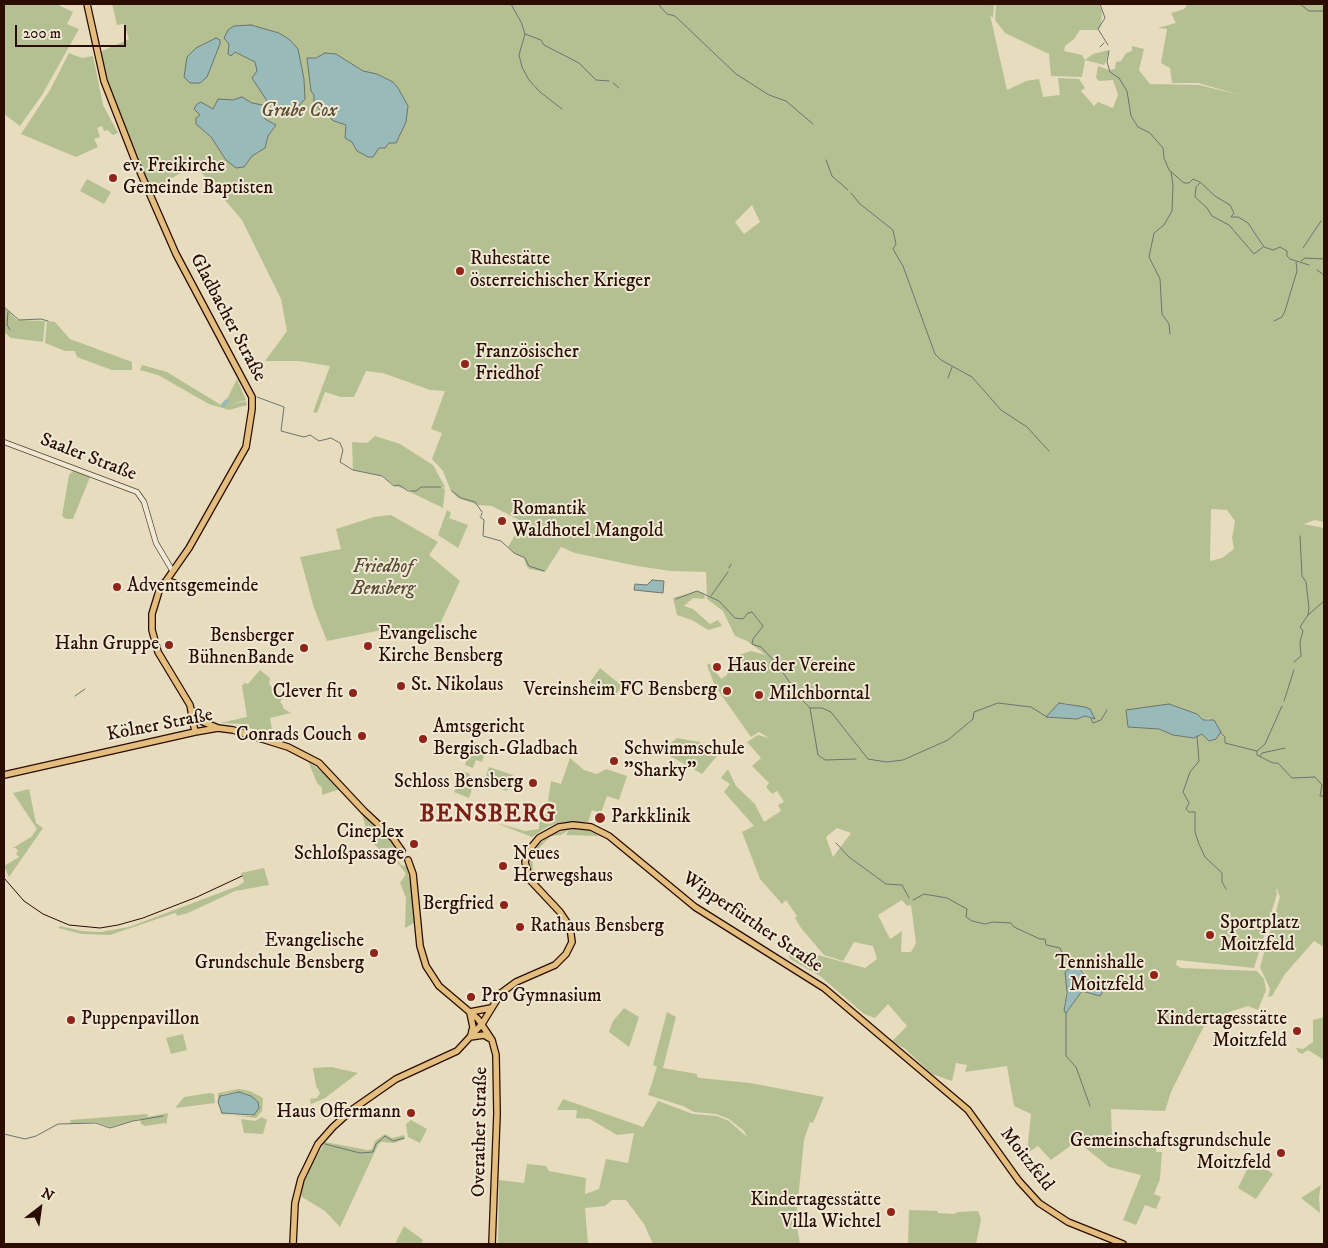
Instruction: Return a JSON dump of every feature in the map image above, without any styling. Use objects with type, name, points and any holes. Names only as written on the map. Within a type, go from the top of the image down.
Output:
[{"type":"main road","name":"Gladbacher Straße","points":[[87,4],[102,73],[134,158],[176,254],[248,387],[252,402],[249,435],[244,451],[200,529],[172,570],[155,600],[152,630],[161,658],[191,709]]},
{"type":"main road","points":[[164,583],[171,582],[181,585]]},
{"type":"main road","points":[[191,709],[201,720],[218,728]]},
{"type":"main road","points":[[191,709],[196,732]]},
{"type":"main road","name":"Kölner Straße","points":[[4,775],[218,728],[243,732],[288,747],[319,763],[364,811],[393,838],[402,851]]},
{"type":"main road","name":"Wipperfürther Straße","points":[[491,1008],[511,985],[559,962],[570,947],[572,934],[568,924],[530,880],[525,862],[529,850],[543,835],[559,827],[579,825],[591,827],[610,836],[695,907],[824,988],[944,1089]]},
{"type":"main road","name":"Overather Straße","points":[[408,860],[413,874],[420,946],[426,966],[439,986],[482,1024],[492,1040],[497,1061],[498,1085],[492,1244]]},
{"type":"main road","points":[[470,1037],[474,1027],[470,1012],[491,1008]]},
{"type":"main road","points":[[293,1244],[294,1209],[299,1184],[312,1154],[326,1135],[353,1109],[390,1082],[457,1051],[482,1024],[491,1008]]},
{"type":"main road","points":[[470,1037],[484,1035],[492,1040]]},
{"type":"main road","name":"Moitzfeld","points":[[944,1089],[968,1110],[1019,1181],[1039,1203],[1068,1222],[1123,1244]]},
{"type":"street","name":"Saaler Straße","points":[[4,442],[138,492],[144,502],[156,543],[172,570]]},
{"type":"green space","points":[[4,4],[56,4],[73,12],[67,24],[79,29],[42,95],[20,126],[4,114]]},
{"type":"green space","name":"Grube Cox","points":[[112,4],[994,4],[993,18],[990,15],[1007,90],[1026,81],[1039,79],[1043,97],[1060,95],[1058,78],[1079,79],[1085,88],[1081,91],[1094,106],[1098,102],[1113,108],[1118,95],[1113,80],[1099,81],[1096,78],[1098,66],[1109,70],[1115,69],[1116,62],[1121,61],[1126,53],[1132,51],[1132,46],[1144,49],[1139,70],[1150,84],[1199,85],[1240,95],[1198,83],[1172,83],[1170,68],[1161,63],[1167,29],[1158,28],[1176,23],[1171,13],[1184,9],[1188,4],[1324,4],[1324,522],[1315,520],[1304,524],[1324,528],[1324,947],[1314,941],[1285,974],[1272,996],[1268,997],[1270,989],[1260,967],[1280,897],[1276,887],[1277,894],[1254,968],[1177,960],[1176,965],[1181,968],[1257,971],[1264,979],[1266,990],[1258,1010],[1248,1006],[1229,1012],[1220,1026],[1211,1022],[1204,1026],[1171,1092],[1165,1111],[1111,1109],[1112,1139],[1156,1140],[1156,1152],[1162,1152],[1160,1179],[1154,1194],[1161,1197],[1156,1209],[1145,1205],[1136,1225],[1123,1220],[1141,1175],[1109,1167],[1077,1141],[1051,1160],[1038,1146],[1027,1153],[1031,1114],[1014,1106],[1007,1066],[965,1072],[967,1065],[956,1063],[952,1081],[932,1074],[904,1048],[892,1041],[907,1026],[888,1004],[875,1018],[864,1014],[820,976],[790,959],[787,951],[796,949],[865,968],[877,959],[873,946],[854,942],[843,961],[824,955],[801,928],[795,918],[797,916],[786,900],[782,904],[760,879],[742,832],[754,826],[724,792],[730,784],[721,778],[728,769],[736,786],[755,804],[764,822],[781,811],[778,805],[784,802],[777,791],[772,794],[766,787],[769,783],[752,766],[761,758],[747,742],[758,735],[769,738],[759,732],[751,737],[715,686],[707,665],[709,663],[721,679],[727,675],[730,664],[739,655],[751,651],[766,655],[747,641],[735,636],[723,611],[707,599],[706,572],[671,571],[637,566],[575,553],[561,547],[545,572],[529,569],[524,557],[517,555],[508,547],[518,530],[522,533],[525,528],[518,522],[519,520],[492,506],[478,505],[458,498],[451,491],[443,471],[432,459],[442,433],[431,429],[445,391],[430,390],[383,373],[366,371],[354,397],[341,397],[325,392],[317,413],[313,412],[330,366],[299,361],[265,361],[287,331],[281,299],[242,220],[195,165],[151,190],[110,91],[100,52],[129,39],[124,24],[117,25]],"holes":[[[752,205],[760,222],[744,234],[735,222]],[[1211,509],[1227,510],[1235,521],[1232,538],[1234,549],[1222,558],[1210,561]],[[1065,703],[1079,707],[1091,719],[1085,716],[1077,719],[1046,717]],[[1169,704],[1197,714],[1203,720],[1209,718],[1216,739],[1209,741],[1202,734],[1194,738],[1173,735],[1159,729],[1138,726]],[[837,828],[851,833],[833,857],[826,837]],[[902,900],[907,906],[911,905],[916,943],[911,952],[901,952],[902,931],[890,939],[878,915]],[[1073,965],[1080,967],[1094,983],[1100,996],[1082,991],[1068,1011],[1064,1011],[1068,968]]]},
{"type":"green space","points":[[996,4],[1099,4],[1102,11],[1101,26],[1098,30],[1080,30],[1074,39],[1065,46],[1064,51],[1082,55],[1085,60],[1082,77],[1051,76],[1049,54],[1005,33],[995,20]]},
{"type":"green space","points":[[1109,50],[1104,65],[1085,60],[1093,54]]},
{"type":"green space","points":[[69,53],[82,58],[93,56],[103,105],[118,133],[113,135],[107,130],[104,131],[102,126],[97,128],[100,137],[94,139],[98,147],[76,157],[21,134],[50,90]]},
{"type":"green space","points":[[87,179],[111,192],[104,204],[80,191]]},
{"type":"green space","points":[[4,307],[17,320],[45,321],[43,342],[11,338],[4,332]]},
{"type":"green space","points":[[47,321],[55,322],[70,339],[132,362],[132,370],[112,370],[77,357],[75,351],[65,351],[45,343]]},
{"type":"green space","points":[[142,365],[167,372],[221,405],[224,405],[237,379],[246,400],[229,405],[246,401],[247,405],[229,410],[209,404],[158,375],[140,370]]},
{"type":"green space","points":[[375,436],[400,444],[433,465],[445,488],[438,486],[445,489],[443,508],[410,492],[413,491],[395,486],[383,476],[353,470],[352,442],[367,443]]},
{"type":"green space","points":[[73,471],[90,477],[73,519],[66,519],[62,516],[69,475]]},
{"type":"green space","points":[[447,510],[451,513],[449,518],[468,525],[458,548],[438,535]]},
{"type":"green space","name":"Friedhof Bensberg","points":[[391,515],[438,542],[429,555],[460,581],[432,641],[418,628],[383,636],[381,630],[327,641],[314,608],[300,557],[341,549],[336,529],[374,517]]},
{"type":"green space","points":[[697,591],[704,593],[705,599],[693,598],[684,606],[693,609],[710,624],[718,620],[722,626],[708,630],[692,620],[677,615],[673,598]]},
{"type":"green space","points":[[600,668],[622,686],[614,697],[590,682]]},
{"type":"green space","points":[[260,670],[270,678],[269,684],[282,699],[280,702],[283,708],[291,713],[270,718],[273,735],[249,728],[243,724],[220,723],[247,717],[242,686],[244,683],[248,684]]},
{"type":"green space","points":[[677,738],[699,742],[721,751],[702,774],[661,751]]},
{"type":"green space","points":[[471,741],[487,747],[482,762],[476,760],[473,768],[465,765]]},
{"type":"green space","points":[[570,758],[584,770],[597,774],[606,769],[627,776],[619,800],[607,796],[601,813],[592,810],[588,822],[561,822],[547,827],[532,837],[496,823],[525,831],[539,829],[539,817],[544,802],[548,801],[551,781],[561,784]]},
{"type":"green space","points":[[308,761],[340,789],[322,795],[322,788],[317,783]]},
{"type":"green space","points":[[489,767],[513,775],[507,791],[484,782]]},
{"type":"green space","points":[[463,771],[470,774],[468,781],[474,783],[469,798],[454,792]]},
{"type":"green space","points":[[29,789],[36,823],[43,828],[9,877],[4,866],[19,857],[16,854],[18,851],[16,848],[13,848],[31,837],[37,829],[13,793]]},
{"type":"green space","points":[[362,813],[396,847],[379,849],[368,838]]},
{"type":"green space","points":[[577,829],[590,831],[599,836],[566,835],[569,830],[561,835],[551,836],[532,855],[533,870],[541,876],[534,876],[530,867],[530,860],[533,851],[539,844],[555,833],[566,830]]},
{"type":"green space","points":[[397,849],[399,852],[395,855],[401,865],[407,867],[411,889],[414,923],[405,928],[406,898],[400,883],[406,874],[389,851]]},
{"type":"green space","points":[[264,868],[269,885],[235,891],[188,913],[177,916],[176,913],[172,914],[110,935],[82,934],[58,928],[60,926],[82,931],[100,932],[129,927],[238,886],[244,882],[241,873]]},
{"type":"green space","points":[[624,1008],[639,1017],[629,1047],[609,1032],[613,1021]]},
{"type":"green space","points":[[667,1012],[676,1017],[663,1068],[697,1074],[697,1077],[700,1078],[750,1083],[824,1097],[813,1123],[810,1122],[804,1140],[796,1220],[800,1244],[653,1244],[644,1224],[626,1200],[612,1200],[605,1206],[585,1208],[588,1244],[498,1244],[499,1180],[524,1183],[527,1164],[546,1166],[549,1171],[586,1178],[585,1194],[599,1189],[606,1159],[628,1163],[634,1133],[617,1135],[590,1119],[576,1118],[577,1110],[557,1110],[563,1099],[643,1127],[658,1101],[693,1114],[717,1116],[729,1121],[747,1137],[744,1131],[729,1119],[716,1114],[694,1112],[683,1106],[648,1095],[657,1067],[653,1065]]},
{"type":"green space","points":[[1324,1017],[1324,1060],[1308,1050],[1302,1054],[1298,1052],[1296,1048],[1303,1049],[1313,1042],[1313,1020]]},
{"type":"green space","points":[[183,1034],[187,1050],[171,1054],[166,1038]]},
{"type":"green space","points":[[331,1067],[358,1073],[325,1098],[311,1104],[310,1099],[317,1098],[320,1093],[316,1086],[313,1068]]},
{"type":"green space","points":[[239,1089],[250,1091],[263,1098],[262,1111],[256,1118],[231,1115],[252,1116],[259,1105],[254,1098],[239,1092],[223,1094],[218,1102],[218,1093]]},
{"type":"green space","points":[[214,1094],[215,1103],[175,1108],[184,1097]]},
{"type":"green space","points":[[168,1113],[166,1126],[165,1123],[145,1126],[141,1124],[140,1119],[110,1127],[96,1122],[71,1124],[70,1120],[147,1114],[148,1117]]},
{"type":"green space","points":[[262,1117],[267,1120],[263,1134],[244,1133],[241,1119],[255,1121]]},
{"type":"green space","points":[[411,1120],[427,1129],[420,1143],[408,1137],[406,1124]]},
{"type":"green space","points":[[385,1134],[392,1138],[404,1135],[405,1139],[394,1143],[381,1142],[378,1145],[340,1227],[325,1211],[302,1197],[301,1192],[305,1177],[325,1142],[368,1150],[372,1149],[375,1141]]},
{"type":"green space","points":[[1252,1159],[1273,1174],[1256,1199],[1238,1188]]},
{"type":"green space","points":[[1321,1185],[1319,1197],[1320,1213],[1301,1198]]},
{"type":"green space","points":[[909,1210],[954,1214],[978,1211],[981,1219],[976,1244],[908,1244]]},
{"type":"green space","points":[[404,1226],[423,1240],[421,1244],[395,1244]]},
{"type":"water","points":[[251,25],[279,33],[290,40],[298,49],[304,79],[305,99],[296,109],[269,104],[252,78],[257,71],[255,62],[235,52],[231,56],[228,54],[229,44],[224,38],[228,30],[234,26]]},
{"type":"water","points":[[216,38],[220,40],[220,44],[207,77],[200,83],[190,83],[184,77],[187,57],[196,48]]},
{"type":"water","points":[[325,53],[336,54],[363,71],[377,74],[393,82],[398,88],[408,106],[406,122],[396,143],[389,143],[385,148],[379,148],[373,157],[368,157],[357,151],[352,142],[345,138],[346,125],[334,121],[320,110],[314,102],[314,95],[311,91],[307,58],[316,58]]},
{"type":"water","points":[[242,97],[252,103],[263,105],[265,119],[276,125],[268,136],[265,148],[252,156],[244,167],[236,168],[226,160],[211,137],[196,124],[196,118],[200,115],[194,109],[201,102],[213,109],[218,99],[233,100]]},
{"type":"water","points":[[652,580],[664,581],[663,593],[634,590],[635,584],[647,585]]},
{"type":"water","points":[[1059,703],[1090,709],[1095,719],[1085,716],[1077,719],[1046,717]]},
{"type":"water","points":[[1169,704],[1197,714],[1203,720],[1214,720],[1221,732],[1216,739],[1209,741],[1202,734],[1194,738],[1173,735],[1159,729],[1128,727],[1126,710]]},
{"type":"water","points":[[1076,964],[1090,981],[1102,990],[1102,993],[1100,996],[1082,991],[1066,1013],[1064,1011],[1067,992],[1065,972]]},
{"type":"water","points":[[239,1092],[251,1096],[258,1102],[259,1108],[254,1115],[222,1113],[218,1102],[220,1096]]},
{"type":"waterway","points":[[511,4],[525,34],[541,40],[544,45],[579,63],[596,80],[609,81]]},
{"type":"waterway","points":[[658,4],[667,14],[675,16],[736,74],[769,95],[786,101],[813,124]]},
{"type":"waterway","points":[[1100,4],[1105,18],[1098,29],[1108,45]]},
{"type":"waterway","points":[[1300,4],[1309,11],[1324,11]]},
{"type":"waterway","points":[[525,34],[519,55],[522,67],[529,80],[540,92],[562,109]]},
{"type":"waterway","points":[[1100,47],[1104,43]]},
{"type":"waterway","points":[[1109,51],[1107,62],[1110,72],[1119,78],[1127,91],[1131,116],[1138,127],[1150,133],[1163,148],[1164,158],[1169,170],[1184,183],[1189,183],[1193,179],[1200,182],[1215,196],[1230,205],[1234,213],[1231,217],[1238,217],[1248,223],[1264,247],[1273,250],[1280,247],[1287,251],[1287,256],[1290,259],[1309,265]]},
{"type":"waterway","points":[[613,83],[619,88]]},
{"type":"waterway","points":[[826,160],[832,176],[848,190]]},
{"type":"waterway","points":[[1170,334],[1169,324],[1162,314],[1160,279],[1149,257],[1154,233],[1164,225],[1172,211],[1173,185],[1171,172]]},
{"type":"waterway","points":[[1200,183],[1196,187],[1195,197],[1207,208],[1212,216],[1229,225],[1254,254],[1263,247]]},
{"type":"waterway","points":[[851,193],[860,204],[893,230],[896,244],[893,249],[903,266],[935,354],[941,360],[972,377],[1001,410],[1027,427],[1049,451]]},
{"type":"waterway","points":[[1303,248],[1321,221]]},
{"type":"waterway","points":[[1301,261],[1305,258],[1324,259]]},
{"type":"waterway","points":[[1274,321],[1282,317],[1285,311],[1297,271],[1296,262]]},
{"type":"waterway","points":[[1317,270],[1324,275]]},
{"type":"waterway","points":[[4,307],[19,320],[41,319],[48,321]]},
{"type":"waterway","points":[[8,312],[7,325],[10,330]]},
{"type":"waterway","points":[[948,378],[952,367]]},
{"type":"waterway","points":[[257,397],[284,407],[281,431],[304,437],[310,435],[319,441],[331,438],[340,443],[343,450],[340,462],[353,470],[382,476],[394,486],[399,485],[408,491],[416,491],[421,487],[441,487]]},
{"type":"waterway","points":[[223,405],[227,401]]},
{"type":"waterway","points":[[452,491],[461,498],[475,502],[482,512]]},
{"type":"waterway","points":[[480,517],[484,520],[483,536],[501,541],[514,553],[525,558],[529,566],[544,571]]},
{"type":"waterway","points":[[1294,662],[1301,656],[1300,642],[1303,631],[1300,627],[1308,615],[1309,608],[1306,582],[1302,576],[1300,536]]},
{"type":"waterway","points":[[729,568],[731,564]]},
{"type":"waterway","points":[[711,596],[728,572]]},
{"type":"waterway","points":[[676,599],[697,591],[719,601],[735,618],[743,619],[748,613],[752,612],[763,626],[753,639],[752,644],[761,647],[777,664],[801,699],[810,708],[818,755],[825,760],[856,759]]},
{"type":"waterway","points":[[1308,615],[1324,601]]},
{"type":"waterway","points":[[1284,701],[1294,670]]},
{"type":"waterway","points":[[75,696],[85,689]]},
{"type":"waterway","points":[[810,708],[822,708],[831,712],[868,759],[887,762],[903,760],[948,740],[973,719],[974,712],[998,703],[1031,707],[1047,717]]},
{"type":"waterway","points":[[1257,751],[1265,744],[1282,706]]},
{"type":"waterway","points":[[1091,719],[1093,723],[1101,720],[1107,710]]},
{"type":"waterway","points":[[1220,732],[1225,737],[1225,743],[1257,751],[1257,755],[1273,763],[1278,763],[1292,778],[1315,777],[1322,785],[1320,796],[1324,796]]},
{"type":"waterway","points":[[1197,736],[1199,761],[1190,772],[1183,792],[1189,803],[1186,809],[1189,812],[1195,812],[1195,832],[1199,844],[1205,857],[1222,873],[1222,882],[1226,889]]},
{"type":"waterway","points":[[1260,756],[1262,753],[1285,748]]},
{"type":"waterway","points":[[836,843],[849,857],[886,884],[902,885],[909,898]]},
{"type":"waterway","points":[[913,900],[924,894],[947,898],[967,909],[966,917],[972,921],[985,924],[993,922],[1011,923],[1014,927],[1040,939],[1045,939],[1046,945],[1060,948],[1065,959]]},
{"type":"waterway","points":[[1066,1013],[1066,1056],[1076,1067],[1090,1106]]},
{"type":"waterway","points":[[4,1134],[25,1139],[36,1136],[58,1124],[96,1123],[110,1128],[133,1121],[163,1116]]},
{"type":"waterway","points":[[325,1144],[360,1153],[373,1152],[376,1144],[385,1136],[393,1141],[404,1138]]},
{"type":"tram line","points":[[4,878],[24,901],[43,914],[69,925],[100,928],[143,918],[197,897],[242,876]]},
{"type":"place","name":"ev. Freikirche Gemeinde Baptisten","points":[[113,178]]},
{"type":"place","name":"Ruhestätte österreichischer Krieger","points":[[460,271]]},
{"type":"place","name":"Französischer Friedhof","points":[[465,364]]},
{"type":"place","name":"Romantik Waldhotel Mangold","points":[[502,521]]},
{"type":"place","name":"Adventsgemeinde","points":[[117,587]]},
{"type":"place","name":"Hahn Gruppe","points":[[169,645]]},
{"type":"place","name":"Evangelische Kirche Bensberg","points":[[368,646]]},
{"type":"place","name":"Bensberger BühnenBande","points":[[304,648]]},
{"type":"place","name":"Haus der Vereine","points":[[717,667]]},
{"type":"place","name":"St. Nikolaus","points":[[401,686]]},
{"type":"place","name":"Vereinsheim FC Bensberg","points":[[727,691]]},
{"type":"place","name":"Clever fit","points":[[353,693]]},
{"type":"place","name":"Milchborntal","points":[[759,695]]},
{"type":"place","name":"Conrads Couch","points":[[362,736]]},
{"type":"place","name":"Amtsgericht Bergisch-Gladbach","points":[[423,739]]},
{"type":"place","name":"Schwimmschule \"Sharky\"","points":[[614,761]]},
{"type":"place","name":"Schloss Bensberg","points":[[533,783]]},
{"type":"place","name":"Parkklinik","points":[[600,818]]},
{"type":"place","name":"Cineplex Schloßpassage","points":[[414,844]]},
{"type":"place","name":"Neues Herwegshaus","points":[[503,866]]},
{"type":"place","name":"Bergfried","points":[[504,905]]},
{"type":"place","name":"Rathaus Bensberg","points":[[520,927]]},
{"type":"place","name":"Sportplatz Moitzfeld","points":[[1210,935]]},
{"type":"place","name":"Evangelische Grundschule Bensberg","points":[[374,953]]},
{"type":"place","name":"Tennishalle Moitzfeld","points":[[1154,975]]},
{"type":"place","name":"Pro Gymnasium","points":[[471,997]]},
{"type":"place","name":"Puppenpavillon","points":[[71,1020]]},
{"type":"place","name":"Kindertagesstätte Moitzfeld","points":[[1297,1031]]},
{"type":"place","name":"Haus Offermann","points":[[411,1113]]},
{"type":"place","name":"Gemeinschaftsgrundschule Moitzfeld","points":[[1281,1153]]},
{"type":"place","name":"Kindertagesstätte Villa Wichtel","points":[[891,1212]]},
{"type":"district","name":"BENSBERG","points":[[488,816]]}]
